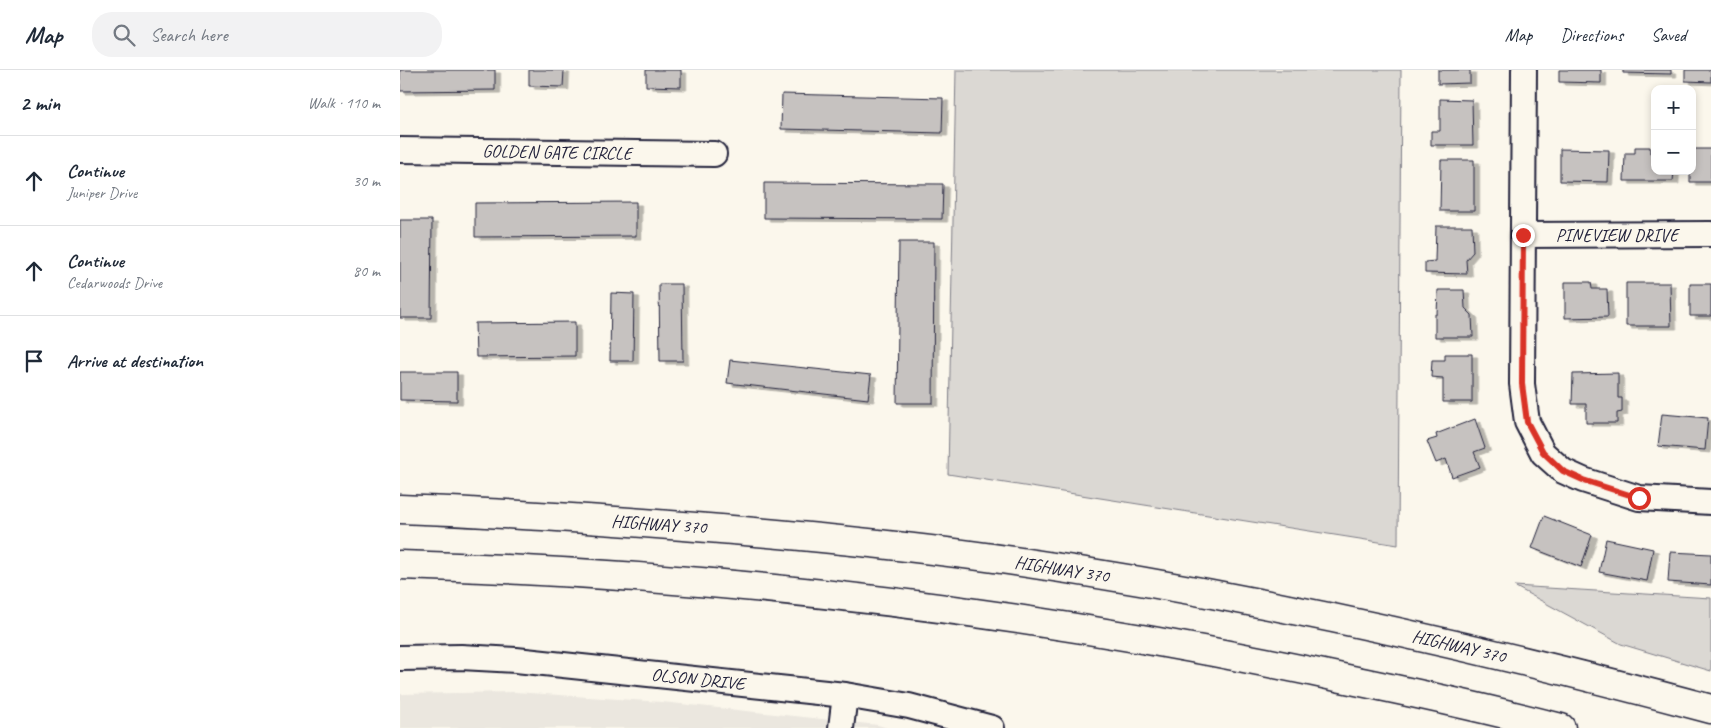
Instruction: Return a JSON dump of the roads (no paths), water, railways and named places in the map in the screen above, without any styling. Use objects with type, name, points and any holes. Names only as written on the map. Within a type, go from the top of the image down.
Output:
[{"type":"highway","name":"HIGHWAY 370","points":[[400,509],[542,516],[763,532],[875,543],[997,559],[1222,596],[1354,622],[1490,652],[1711,709]]},
{"type":"highway","points":[[400,565],[575,573],[762,587],[900,602],[996,615],[1161,641],[1288,666],[1561,728]]},
{"type":"street","points":[[1524,70],[1522,384],[1527,422],[1543,452],[1563,471],[1583,480],[1639,498],[1711,502]]},
{"type":"street","name":"GOLDEN GATE CIRCLE","points":[[400,150],[714,154]]},
{"type":"street","name":"PINEVIEW DRIVE","points":[[1523,235],[1711,234]]},
{"type":"street","name":"OLSON DRIVE","points":[[400,658],[461,657],[516,660],[845,695],[909,706],[992,728]]},
{"type":"street","points":[[841,728],[845,695]]}]
